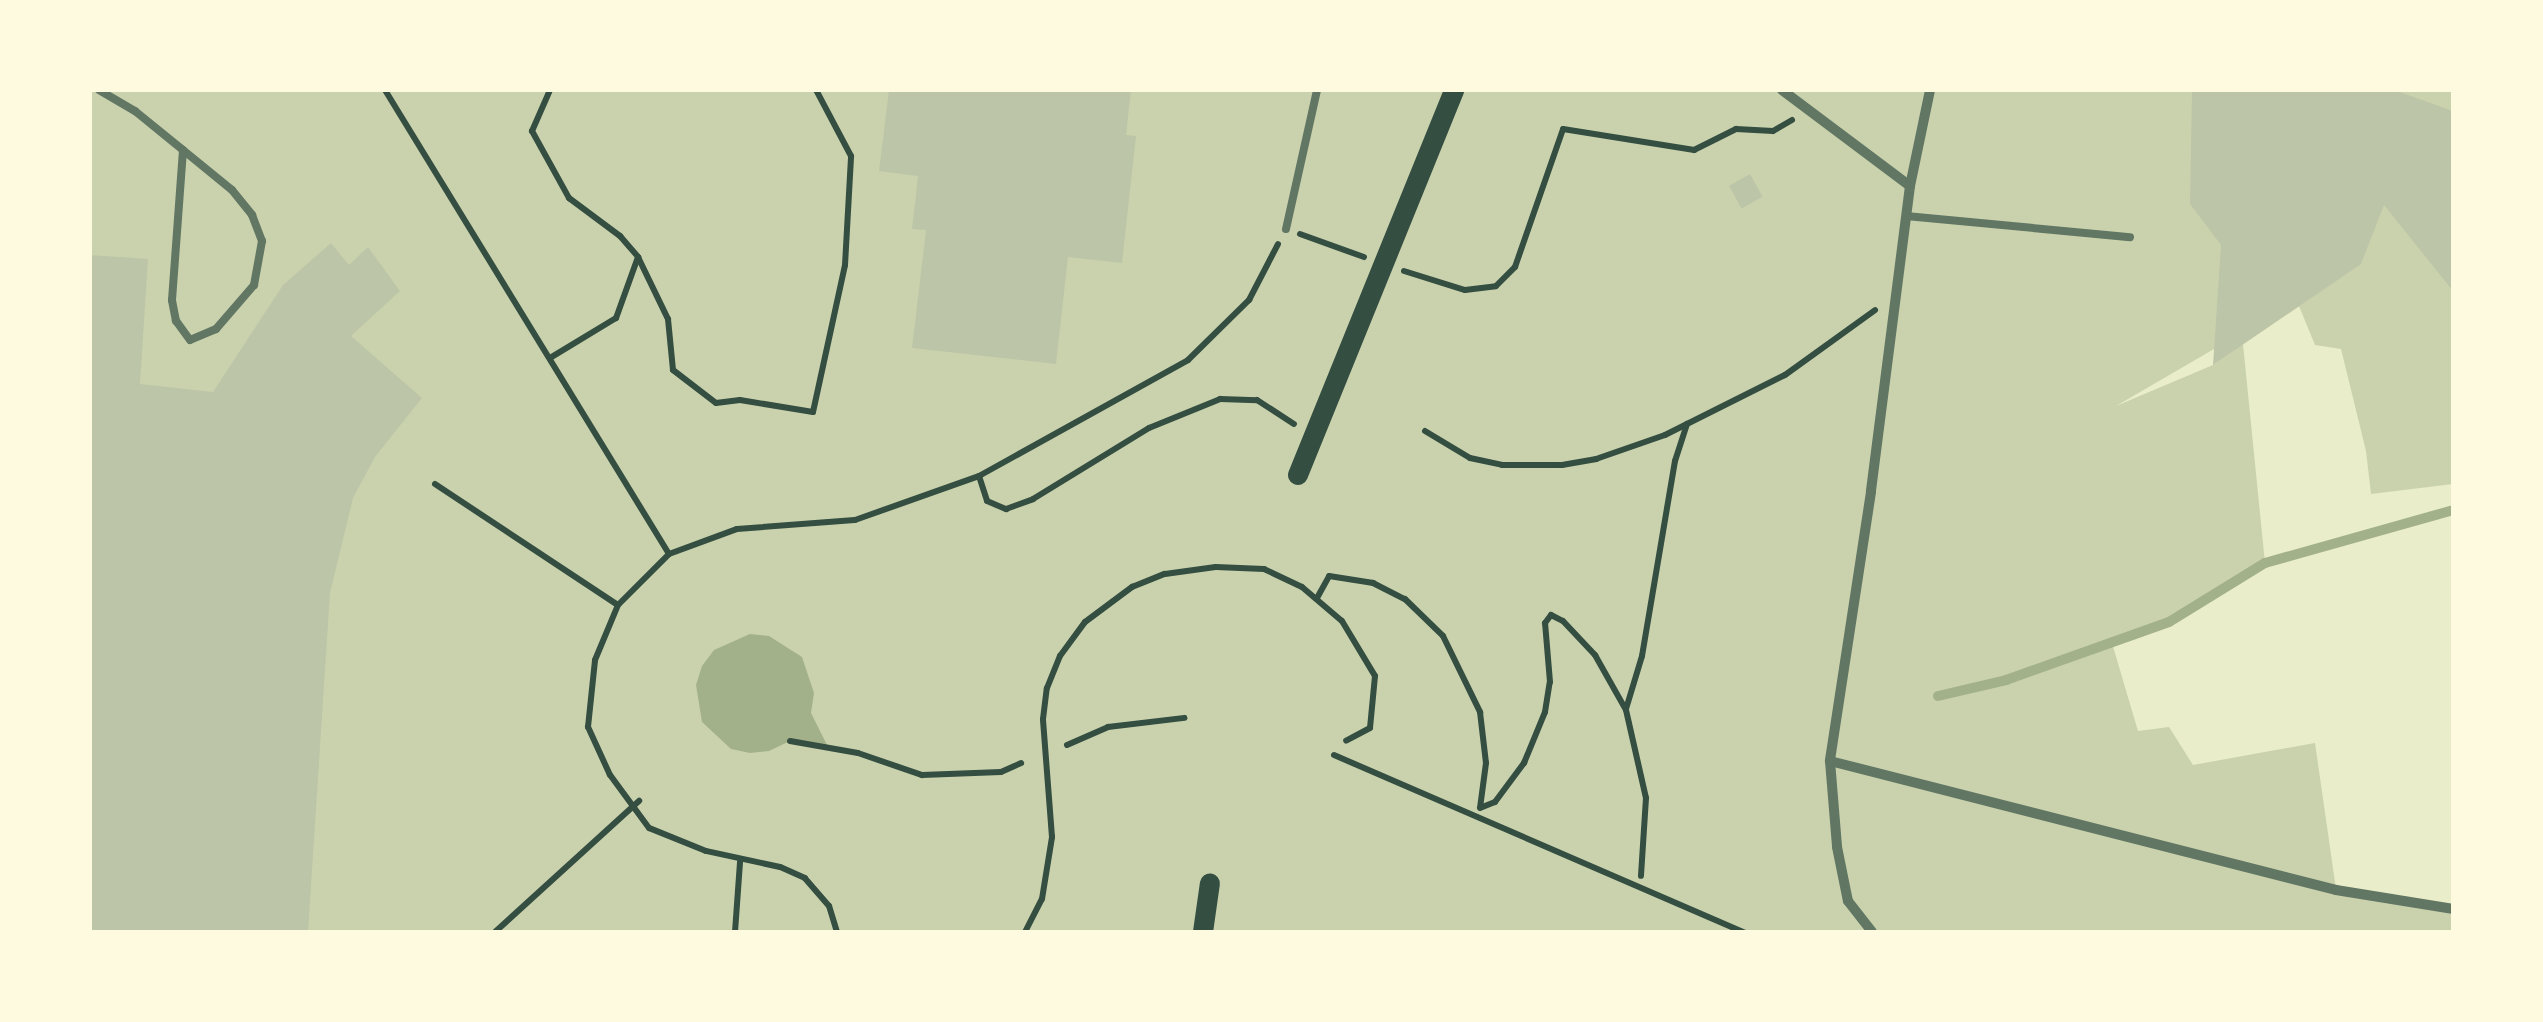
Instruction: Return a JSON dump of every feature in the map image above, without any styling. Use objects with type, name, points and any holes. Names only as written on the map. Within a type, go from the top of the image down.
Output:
[{"type":"main road","points":[[1298,475],[1454,90]]},
{"type":"main road","points":[[1203,932],[1210,883]]},
{"type":"street","points":[[1782,90],[1910,186]]},
{"type":"street","points":[[1872,932],[1848,901],[1837,848],[1830,760],[1910,186],[1930,90]]},
{"type":"street","points":[[1830,760],[2336,890],[2453,909]]},
{"type":"lane","points":[[99,90],[184,150],[232,190],[252,214],[262,241],[254,285],[216,329],[190,340],[176,321],[172,300],[184,150]]},
{"type":"lane","points":[[1286,229],[1317,90]]},
{"type":"lane","points":[[1906,216],[2130,237]]},
{"type":"path","points":[[385,90],[669,554]]},
{"type":"path","points":[[550,90],[532,132],[568,198],[620,236],[638,257],[668,319],[673,370],[716,402],[740,400],[812,412],[842,284],[851,156],[816,90]]},
{"type":"path","points":[[1392,267],[1464,290],[1496,286],[1515,267],[1563,129],[1694,150],[1736,129],[1773,132],[1806,111]]},
{"type":"path","points":[[838,932],[828,906],[805,878],[780,867],[740,862],[649,828],[636,804],[610,775],[588,727],[595,660],[618,605],[669,554],[737,529],[855,520],[979,476],[1188,360],[1249,300],[1286,229],[1374,260]]},
{"type":"path","points":[[550,358],[616,318],[638,257]]},
{"type":"path","points":[[1425,431],[1470,458],[1502,466],[1562,466],[1624,451],[1786,375],[1843,337],[1896,291]]},
{"type":"path","points":[[979,476],[987,501],[1006,508],[1034,499],[1149,428],[1220,399],[1257,400],[1316,427]]},
{"type":"path","points":[[1626,710],[1642,656],[1675,461],[1687,424]]},
{"type":"path","points":[[435,484],[618,605]]},
{"type":"path","points":[[1024,932],[1042,900],[1052,837],[1044,699],[1060,656],[1085,622],[1132,587],[1165,574],[1216,566],[1264,569],[1317,598],[1362,648],[1376,676],[1370,728],[1346,742]]},
{"type":"path","points":[[1317,598],[1328,576],[1373,584],[1404,599],[1444,636],[1480,712],[1486,763],[1480,808],[1495,802],[1513,782],[1545,712],[1551,671],[1545,624],[1551,615],[1596,654],[1626,710],[1646,798],[1641,876]]},
{"type":"path","points":[[1067,745],[1108,727],[1184,718]]},
{"type":"path","points":[[790,741],[858,753],[922,775],[1001,772],[1021,763]]},
{"type":"path","points":[[1334,755],[1744,932]]},
{"type":"path","points":[[496,932],[636,804]]},
{"type":"path","points":[[735,932],[740,862]]},
{"type":"shaded area","points":[[90,90],[2453,90],[2453,484],[2371,494],[2366,451],[2341,349],[2315,345],[2299,306],[2343,274],[2116,406],[2213,365],[2243,344],[2265,563],[2169,622],[2112,643],[2138,731],[2169,727],[2193,765],[2315,743],[2336,889],[2453,909],[2453,932],[90,932]]},
{"type":"shaded area","points":[[750,634],[769,636],[802,657],[814,693],[811,713],[828,747],[790,741],[769,751],[750,753],[731,749],[702,722],[696,685],[702,666],[714,650]]},
{"type":"building","points":[[889,90],[1131,90],[1126,135],[1136,136],[1122,263],[1068,257],[1056,364],[912,348],[926,230],[912,229],[918,176],[879,171]]},
{"type":"building","points":[[2192,90],[2394,90],[2453,111],[2453,291],[2384,205],[2361,264],[2213,365],[2221,245],[2190,204]]},
{"type":"building","points":[[1750,174],[1763,197],[1742,208],[1729,186]]},
{"type":"building","points":[[331,243],[349,265],[368,247],[400,291],[351,336],[422,398],[375,457],[353,498],[330,593],[308,932],[90,932],[90,255],[148,259],[140,384],[213,392],[283,285]]},
{"type":"waterway","points":[[1938,696],[2006,680],[2169,622],[2265,563],[2453,510]]}]
